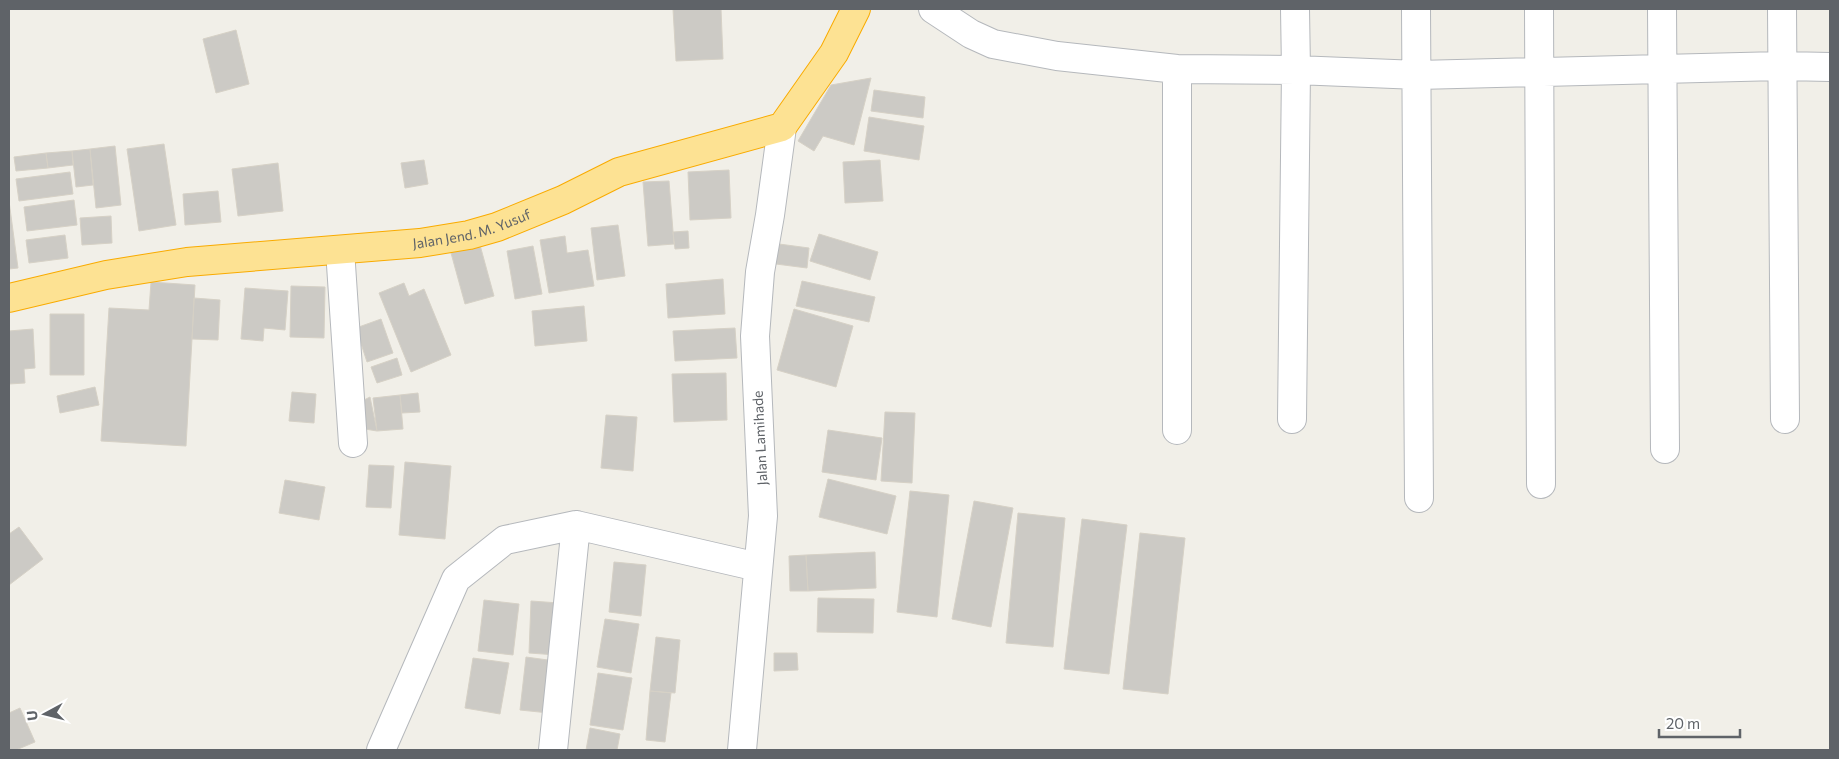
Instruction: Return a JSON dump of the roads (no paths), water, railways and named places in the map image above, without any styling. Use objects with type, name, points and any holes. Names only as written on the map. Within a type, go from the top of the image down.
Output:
[{"type":"highway","points":[[782,127],[834,53],[856,9]]},
{"type":"highway","name":"Jalan Jend. M. Yusuf","points":[[9,298],[106,275],[168,265],[420,243],[469,235],[497,227],[563,200],[619,172],[782,127]]},
{"type":"street","points":[[933,9],[971,34],[993,44],[1057,56],[1178,69],[1296,70],[1418,75],[1663,68],[1830,67]]},
{"type":"street","points":[[1292,419],[1295,9]]},
{"type":"street","points":[[1416,9],[1418,75],[1419,498]]},
{"type":"street","points":[[1539,9],[1542,484]]},
{"type":"street","points":[[1662,9],[1665,449]]},
{"type":"street","points":[[1782,9],[1784,419]]},
{"type":"street","points":[[1178,69],[1178,430]]},
{"type":"street","name":"Jalan Lamihade","points":[[742,750],[763,516],[755,336],[760,272],[782,127]]},
{"type":"street","points":[[340,250],[353,443]]},
{"type":"street","points":[[553,750],[576,525]]},
{"type":"street","points":[[381,750],[456,579],[505,540],[576,525],[758,567]]}]
